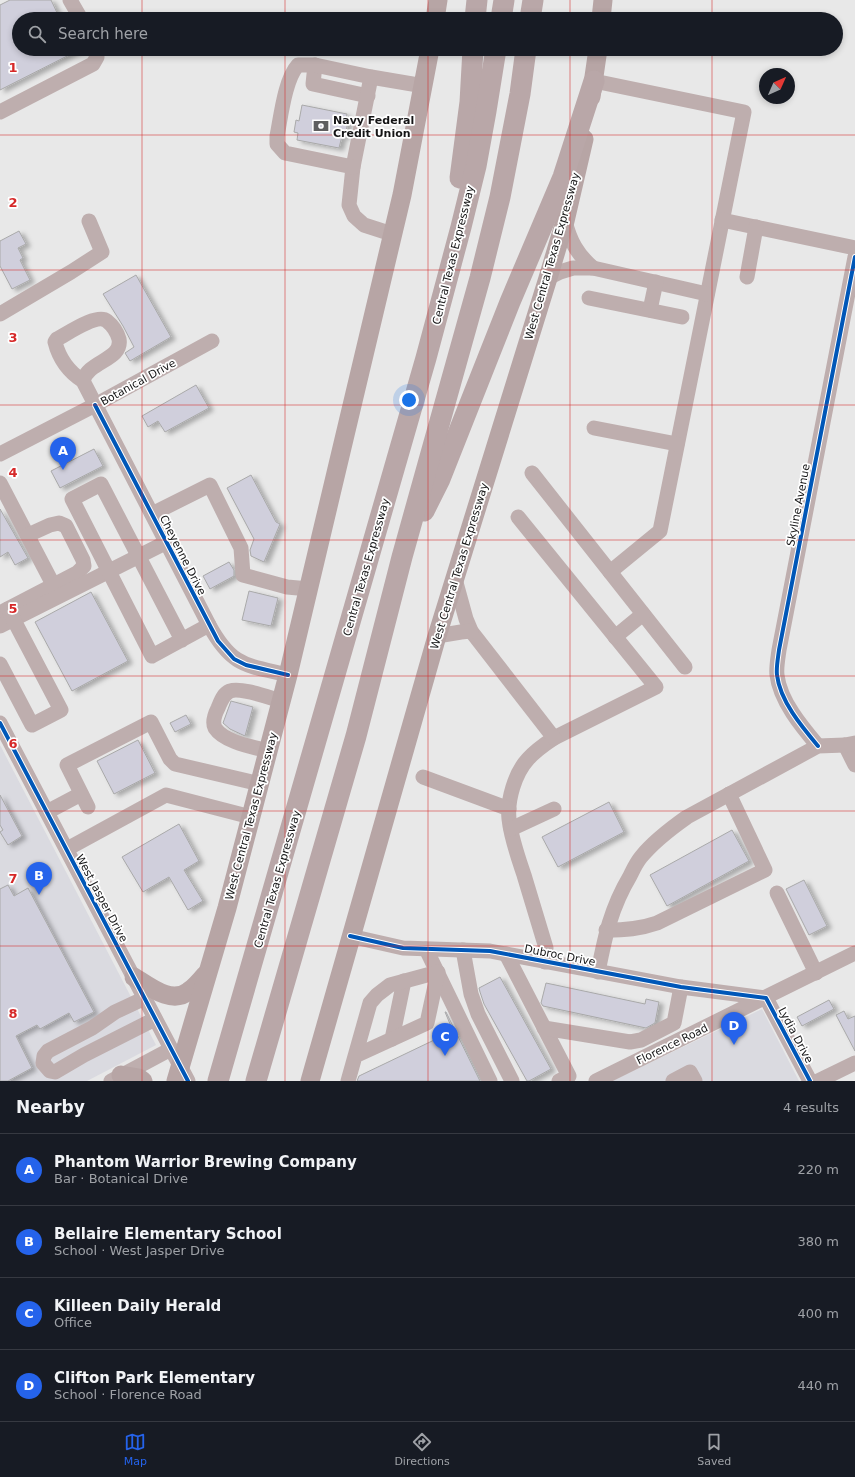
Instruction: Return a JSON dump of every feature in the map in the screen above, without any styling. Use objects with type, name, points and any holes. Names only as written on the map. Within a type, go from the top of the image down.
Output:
[{"type":"highway","points":[[476,12],[477,0]]},
{"type":"highway","points":[[502,12],[504,0]]},
{"type":"highway","points":[[531,12],[533,0]]},
{"type":"highway","points":[[461,227],[459,186],[470,102],[473,56]]},
{"type":"highway","name":"Central Texas Expressway","points":[[218,1081],[426,358],[461,227],[480,142],[495,56]]},
{"type":"highway","points":[[256,1081],[356,736],[402,556],[480,278],[500,197],[520,94],[525,56]]},
{"type":"highway","points":[[402,556],[440,479],[510,302],[563,176],[594,81]]},
{"type":"main road","points":[[436,12],[438,0]]},
{"type":"main road","points":[[602,12],[603,0]]},
{"type":"main road","name":"West Central Texas Expressway","points":[[181,1076],[206,974],[227,908],[288,675],[392,234],[424,86],[429,56]]},
{"type":"main road","name":"West Central Texas Expressway","points":[[310,1081],[350,936],[454,579],[565,221],[584,140],[597,56]]},
{"type":"main road","points":[[134,977],[166,995],[176,997],[189,992],[206,974]]},
{"type":"main road","points":[[116,1078],[139,1078],[143,1081]]},
{"type":"street","points":[[70,0],[77,12]]},
{"type":"street","points":[[0,112],[93,64],[97,56]]},
{"type":"street","points":[[353,167],[284,153],[277,144],[277,136],[292,71],[298,65],[315,65],[424,86]]},
{"type":"street","points":[[315,65],[313,84],[368,96]]},
{"type":"street","points":[[371,77],[353,167],[349,205],[354,216],[364,225],[392,234]]},
{"type":"street","points":[[594,81],[744,112],[660,531],[610,572]]},
{"type":"street","points":[[722,220],[855,248]]},
{"type":"street","points":[[0,314],[102,252],[89,221]]},
{"type":"street","points":[[565,221],[573,244],[582,258],[593,268]]},
{"type":"street","points":[[747,277],[756,227]]},
{"type":"street","name":"Skyline Avenue","points":[[818,746],[804,729],[782,694],[777,675],[779,650],[855,257]]},
{"type":"street","points":[[548,278],[573,268],[593,268],[707,294]]},
{"type":"street","points":[[650,310],[656,282]]},
{"type":"street","points":[[589,298],[682,317]]},
{"type":"street","name":"Cheyenne Drive","points":[[83,381],[85,375],[93,367],[116,352],[120,344],[118,333],[107,320],[102,318],[88,323],[57,339],[55,342],[62,361],[76,376],[83,381],[218,641],[234,659],[246,665],[288,675]]},
{"type":"street","name":"Botanical Drive","points":[[0,454],[96,405],[212,341]]},
{"type":"street","points":[[594,428],[678,444]]},
{"type":"street","points":[[532,473],[685,667]]},
{"type":"street","points":[[182,640],[101,484],[72,499],[152,656],[182,640],[210,625]]},
{"type":"street","points":[[152,514],[210,485],[241,548],[243,575],[287,587],[309,588]]},
{"type":"street","points":[[1,489],[28,535],[56,591]]},
{"type":"street","points":[[518,517],[656,687],[554,738],[540,747],[527,760],[518,775],[511,794],[509,809],[511,829],[546,948],[545,962]]},
{"type":"street","points":[[28,535],[50,525],[59,523],[66,526],[83,560],[84,566],[56,591]]},
{"type":"street","points":[[0,626],[7,613],[56,591],[109,571],[167,542]]},
{"type":"street","points":[[454,579],[471,631],[554,738]]},
{"type":"street","points":[[0,664],[32,726],[61,710],[7,613]]},
{"type":"street","points":[[615,637],[643,614]]},
{"type":"street","points":[[438,636],[471,631]]},
{"type":"street","points":[[268,751],[231,740],[220,733],[215,727],[214,717],[223,696],[231,690],[242,690],[281,701]]},
{"type":"street","points":[[88,808],[67,765],[151,722],[170,759],[175,764],[260,784]]},
{"type":"street","name":"West Jasper Drive","points":[[1,729],[67,849],[145,998],[171,1049],[181,1076]]},
{"type":"street","points":[[598,972],[606,930],[622,889],[640,858],[654,842],[687,817],[818,746],[850,744],[855,765]]},
{"type":"street","points":[[422,777],[509,809]]},
{"type":"street","points":[[47,812],[81,794]]},
{"type":"street","points":[[606,930],[643,928],[657,923],[765,870],[729,794]]},
{"type":"street","points":[[67,849],[166,795],[251,817]]},
{"type":"street","points":[[511,829],[554,810]]},
{"type":"street","points":[[776,893],[816,973]]},
{"type":"street","name":"Dubroc Drive","points":[[350,936],[403,948],[490,951],[598,972],[766,998]]},
{"type":"street","points":[[426,949],[490,1081]]},
{"type":"street","points":[[463,950],[473,1001],[478,1014],[512,1081]]},
{"type":"street","name":"Florence Road","points":[[596,1081],[855,953]]},
{"type":"street","points":[[506,954],[569,1076],[559,1081]]},
{"type":"street","points":[[348,1081],[370,1003],[377,995],[390,985],[438,972]]},
{"type":"street","points":[[355,1056],[427,1023],[438,972]]},
{"type":"street","points":[[392,1039],[404,981]]},
{"type":"street","points":[[544,1028],[630,1042],[641,1040],[674,1023],[681,986]]},
{"type":"street","points":[[145,998],[115,1012],[92,1028],[48,1051],[44,1056],[43,1063],[50,1071],[55,1072],[84,1055],[155,1019]]},
{"type":"street","name":"Lydia Drive","points":[[766,998],[810,1081]]},
{"type":"street","points":[[116,1078],[171,1049]]},
{"type":"street","points":[[818,1081],[855,1063]]},
{"type":"street","points":[[673,1081],[690,1072],[695,1081]]},
{"type":"shaded area","points":[[0,745],[156,1045],[87,1081],[0,1081]]},
{"type":"shaded area","points":[[762,1009],[799,1081],[612,1081]]},
{"type":"building","points":[[10,0],[51,0],[57,12],[12,12],[12,56],[67,56],[0,90],[0,5]]},
{"type":"building","name":"Navy Federal Credit Union","points":[[302,105],[347,114],[346,120],[348,121],[345,137],[342,136],[339,148],[297,140],[298,133],[294,132],[296,120],[299,121]]},
{"type":"building","points":[[19,231],[26,244],[18,248],[23,258],[20,260],[30,280],[12,289],[0,266],[0,241]]},
{"type":"building","points":[[136,275],[171,337],[130,361],[125,353],[134,347],[103,294]]},
{"type":"building","points":[[196,385],[209,408],[165,432],[158,421],[148,427],[142,416]]},
{"type":"building","points":[[94,449],[103,466],[60,488],[51,471]]},
{"type":"building","points":[[251,475],[276,522],[280,524],[264,562],[251,556],[250,550],[254,539],[227,488]]},
{"type":"building","points":[[0,509],[28,558],[15,565],[8,552],[0,557]]},
{"type":"building","points":[[229,562],[234,570],[234,576],[210,589],[203,576]]},
{"type":"building","points":[[249,591],[278,598],[271,626],[242,620]]},
{"type":"building","points":[[91,592],[128,661],[72,691],[35,622]]},
{"type":"building","points":[[231,701],[253,707],[245,736],[230,729],[223,723]]},
{"type":"building","points":[[186,715],[191,724],[175,732],[170,723]]},
{"type":"building","points":[[138,740],[155,773],[114,794],[97,761]]},
{"type":"building","points":[[0,795],[22,836],[8,845],[0,832],[3,830],[0,825]]},
{"type":"building","points":[[609,802],[624,832],[558,867],[542,837]]},
{"type":"building","points":[[179,824],[199,861],[184,870],[203,901],[188,910],[169,877],[143,892],[122,857]]},
{"type":"building","points":[[732,830],[749,861],[667,906],[650,875]]},
{"type":"building","points":[[804,880],[827,926],[809,935],[786,889]]},
{"type":"building","points":[[8,885],[14,896],[28,888],[94,1012],[74,1022],[69,1013],[40,1029],[37,1025],[16,1036],[32,1068],[8,1081],[0,1081],[0,889]]},
{"type":"building","points":[[500,977],[551,1069],[529,1081],[527,1081],[484,1004],[480,992],[479,988]]},
{"type":"building","points":[[546,983],[645,1004],[646,999],[659,1002],[655,1023],[646,1028],[543,1006],[541,1003]]},
{"type":"building","points":[[829,1000],[834,1009],[802,1026],[797,1017]]},
{"type":"building","points":[[844,1011],[848,1019],[855,1016],[855,1051],[836,1015]]},
{"type":"building","points":[[445,1012],[480,1081],[357,1081],[359,1076],[453,1031]]},
{"type":"cycle path","points":[[818,746],[787,704],[779,685],[777,666],[855,257]]},
{"type":"cycle path","points":[[95,405],[218,641],[234,659],[246,665],[288,675]]},
{"type":"cycle path","points":[[0,723],[188,1081]]},
{"type":"cycle path","points":[[350,936],[403,948],[490,951],[681,987],[766,998],[810,1081]]},
{"type":"place","name":"Navy Federal Credit Union","points":[[321,126]]},
{"type":"place","name":"Phantom Warrior Brewing Company","points":[[63,470]]},
{"type":"place","name":"Bellaire Elementary School","points":[[39,895]]},
{"type":"place","name":"Clifton Park Elementary","points":[[734,1045]]},
{"type":"place","name":"Killeen Daily Herald","points":[[445,1056]]}]
